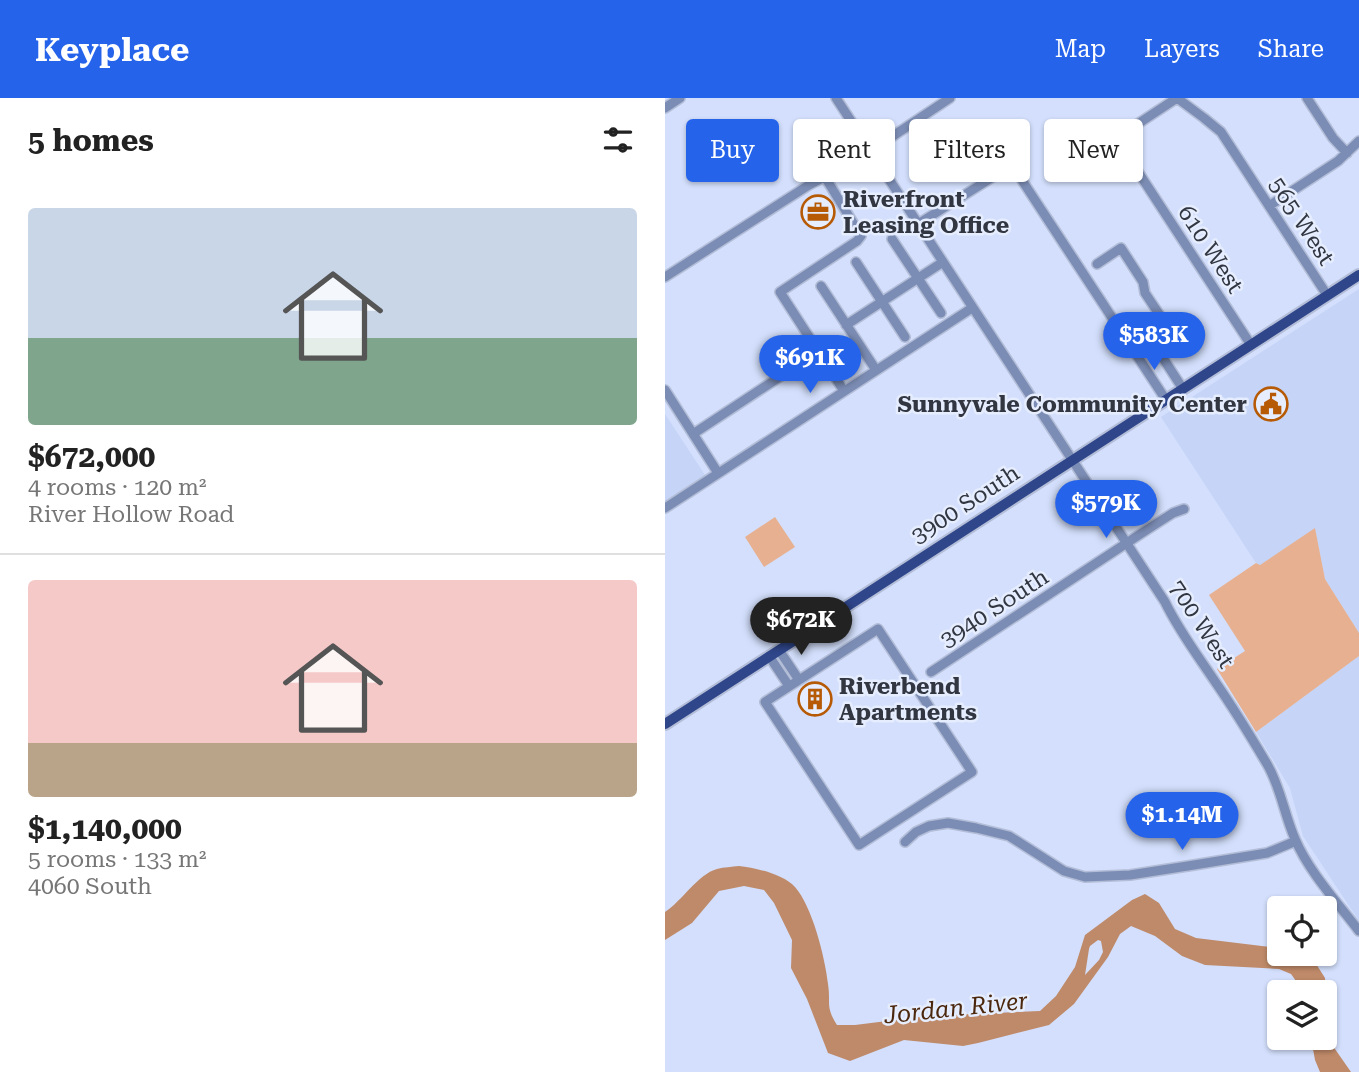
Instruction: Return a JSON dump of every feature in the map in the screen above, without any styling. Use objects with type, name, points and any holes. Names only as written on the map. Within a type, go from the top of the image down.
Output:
[{"type":"main road","name":"3900 South","points":[[665,724],[1359,275]]},
{"type":"street","points":[[665,108],[680,98]]},
{"type":"street","name":"700 West","points":[[836,98],[849,119]]},
{"type":"street","points":[[895,134],[950,98]]},
{"type":"street","points":[[1143,120],[1177,98]]},
{"type":"street","name":"565 West","points":[[1177,98],[1221,132],[1327,295]]},
{"type":"street","points":[[1307,98],[1333,138],[1347,153]]},
{"type":"street","points":[[1269,206],[1338,161],[1359,141]]},
{"type":"street","points":[[918,224],[1012,166],[1166,400]]},
{"type":"street","name":"610 West","points":[[1143,179],[1251,345]]},
{"type":"street","points":[[665,277],[817,182]]},
{"type":"street","points":[[828,182],[861,236],[857,242],[780,292],[844,391]]},
{"type":"street","name":"700 West","points":[[890,182],[1165,602],[1196,656],[1217,683],[1277,784],[1296,841],[1327,889],[1359,931]]},
{"type":"street","points":[[892,240],[941,313]]},
{"type":"street","points":[[1097,264],[1121,248],[1165,323],[1150,338],[1183,389]]},
{"type":"street","points":[[856,262],[905,337]]},
{"type":"street","points":[[846,325],[943,262]]},
{"type":"street","points":[[821,286],[876,370]]},
{"type":"street","points":[[665,508],[972,307]]},
{"type":"street","points":[[693,434],[819,352]]},
{"type":"street","points":[[665,390],[718,473]]},
{"type":"street","name":"3940 South","points":[[931,672],[1173,513],[1184,509]]},
{"type":"street","points":[[879,629],[972,772],[859,845],[765,702],[789,686],[879,629]]},
{"type":"street","points":[[774,653],[799,680]]},
{"type":"street","points":[[774,653],[789,686]]},
{"type":"street","points":[[905,842],[916,832],[929,826],[948,823],[976,828],[1009,836],[1064,871],[1085,877],[1130,875],[1267,853],[1296,841]]},
{"type":"shaded area","points":[[1359,289],[1359,633],[1325,579],[1315,529],[1260,565],[1256,563],[1161,417]]},
{"type":"shaded area","points":[[665,414],[705,475],[665,501]]},
{"type":"shaded area","points":[[775,517],[795,547],[764,567],[745,537]]},
{"type":"shaded area","points":[[1315,528],[1325,579],[1359,633],[1359,656],[1256,732],[1217,669],[1245,651],[1209,595]]},
{"type":"shaded area","points":[[1359,656],[1359,921],[1303,836],[1290,788],[1256,732]]},
{"type":"shaded area","points":[[720,868],[753,868],[776,875],[795,887],[807,906],[821,946],[830,1009],[837,1025],[927,1016],[1040,1011],[1056,996],[1075,967],[1085,935],[1132,900],[1145,894],[1159,903],[1175,929],[1196,938],[1267,947],[1267,966],[1317,966],[1325,980],[1295,980],[1291,974],[1279,969],[1205,965],[1182,956],[1155,936],[1131,926],[1120,934],[1108,957],[1074,1004],[1049,1025],[963,1046],[904,1040],[850,1061],[828,1053],[807,999],[791,968],[792,940],[774,903],[764,890],[744,886],[719,891],[692,923],[665,940],[665,912],[697,882]],"holes":[[[1098,940],[1101,941],[1103,952],[1099,960],[1085,975],[1090,946]]]},
{"type":"shaded area","points":[[1313,1050],[1336,1050],[1351,1072],[1320,1072]]},
{"type":"place","name":"Riverfront Leasing Office","points":[[818,212]]},
{"type":"place","name":"Sunnyvale Community Center","points":[[1271,404]]},
{"type":"place","name":"Riverbend Apartments","points":[[815,699]]},
{"type":"water label","name":"Jordan River","points":[[956,1008]]}]
